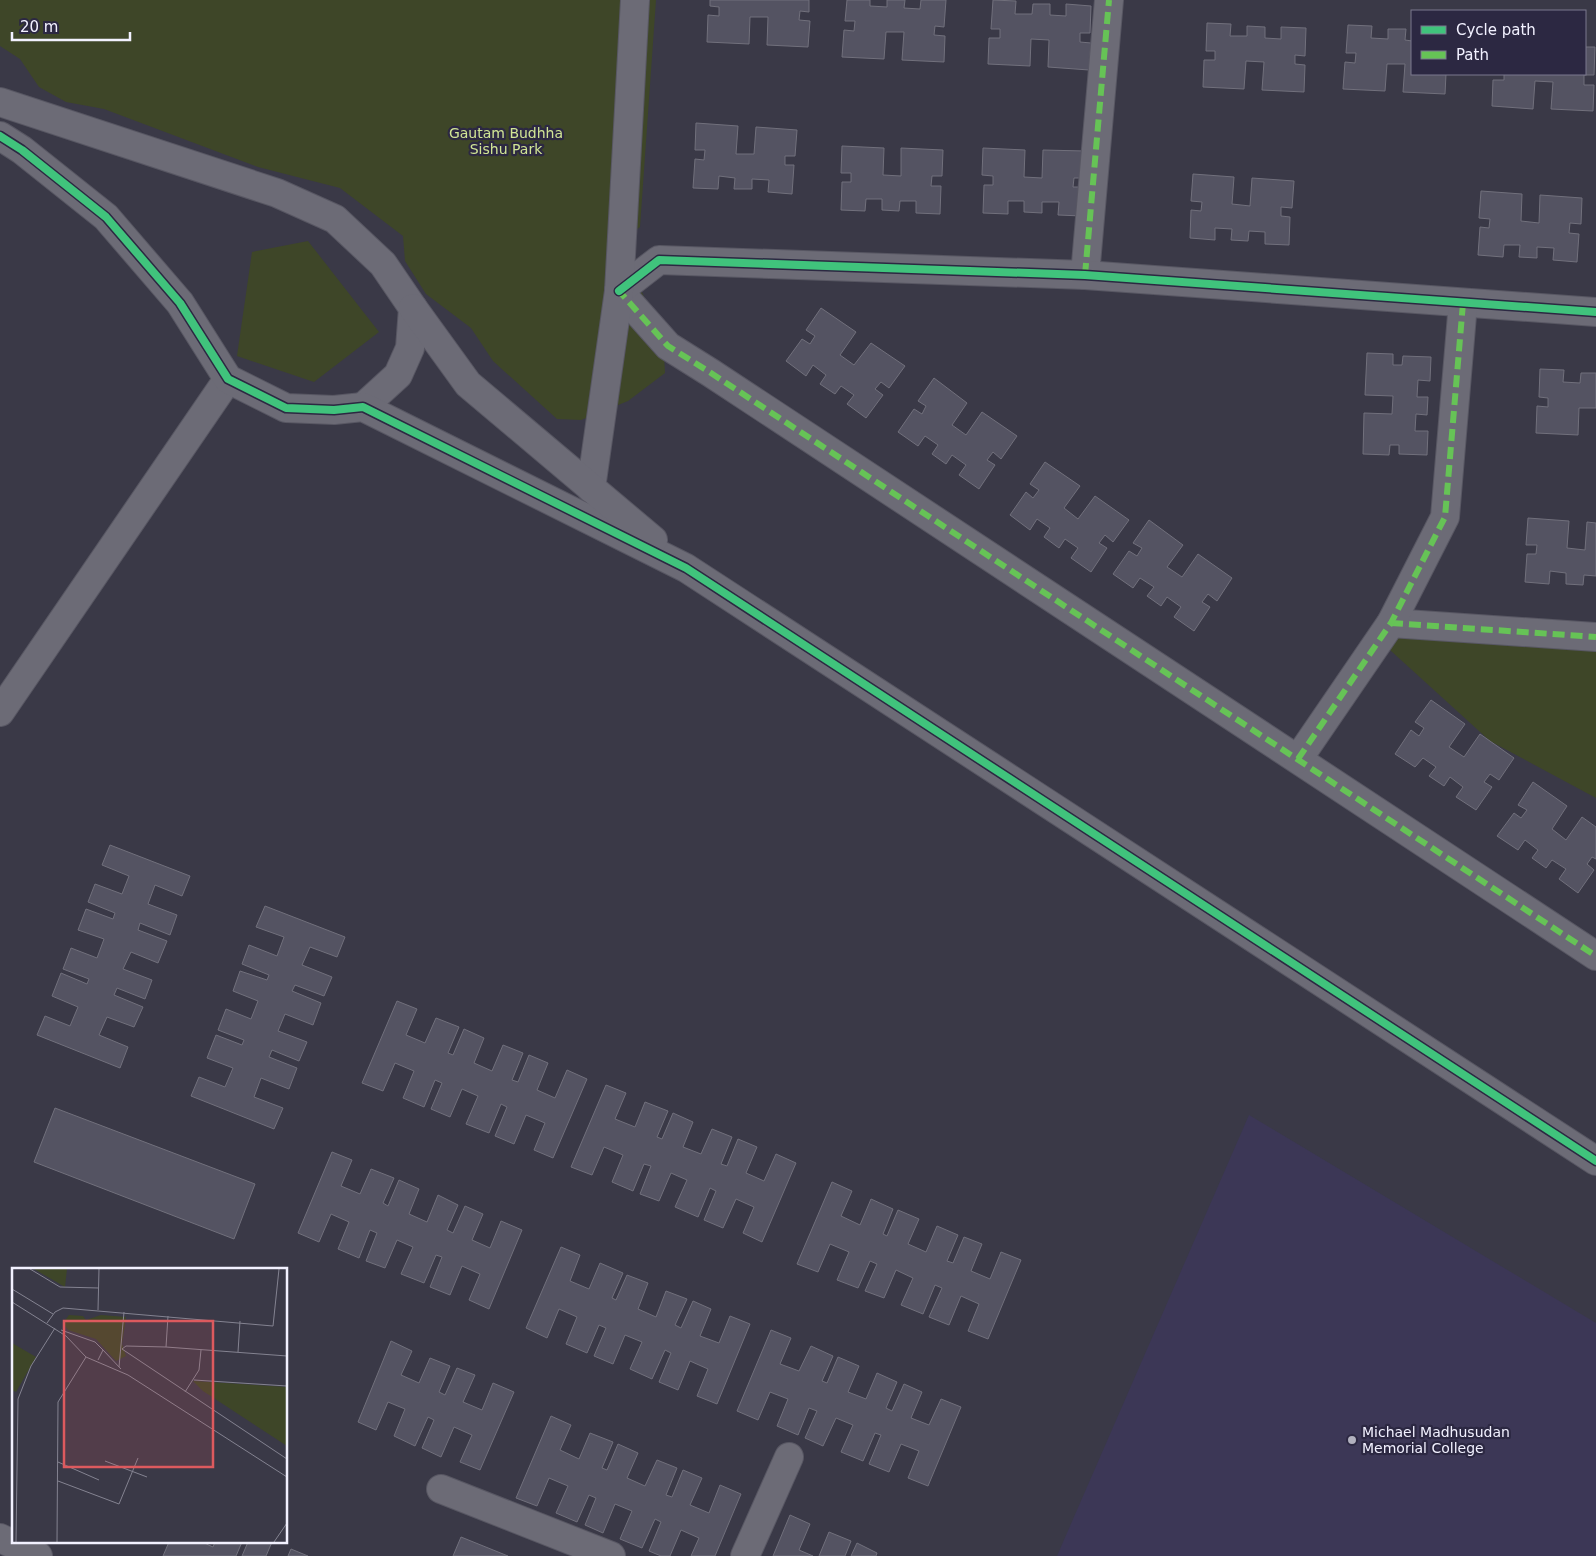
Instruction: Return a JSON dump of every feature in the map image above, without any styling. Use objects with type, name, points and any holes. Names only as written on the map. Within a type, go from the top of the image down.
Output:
[{"type":"street","points":[[591,488],[619,291],[635,0]]},
{"type":"street","points":[[1085,276],[1109,0]]},
{"type":"street","points":[[0,102],[276,193],[335,219],[383,264],[468,384],[686,568]]},
{"type":"street","points":[[0,136],[22,150],[106,217],[180,303],[228,379],[286,408],[334,410],[363,407],[686,568],[1596,1161]]},
{"type":"street","points":[[619,291],[658,260],[1085,276],[1596,312]]},
{"type":"street","points":[[619,291],[668,346],[711,372],[1596,956]]},
{"type":"street","points":[[1298,759],[1391,623],[1445,517],[1463,303]]},
{"type":"street","points":[[363,407],[398,375],[410,348],[413,308]]},
{"type":"street","points":[[0,712],[228,379]]},
{"type":"street","points":[[1391,623],[1596,637]]},
{"type":"street","points":[[745,1556],[789,1457]]},
{"type":"street","points":[[441,1489],[611,1556]]},
{"type":"street","points":[[0,1538],[12,1544]]},
{"type":"street","points":[[13,1544],[38,1556]]},
{"type":"shaded area","name":"Michael Madhusudan Memorial College","points":[[1249,1115],[1596,1323],[1596,1556],[1057,1556]]},
{"type":"green space","name":"Gautam Budhha Sishu Park","points":[[0,0],[656,0],[640,227],[619,242],[663,338],[665,373],[628,401],[581,420],[557,419],[493,361],[471,328],[426,294],[405,261],[403,236],[340,188],[258,167],[104,109],[66,102],[39,87],[20,59],[0,46]]},
{"type":"green space","points":[[308,241],[379,332],[314,382],[237,356],[252,252]]},
{"type":"green space","points":[[1397,634],[1596,648],[1596,798],[1490,741],[1379,640]]},
{"type":"building","points":[[710,0],[809,0],[809,12],[800,11],[799,20],[810,21],[808,47],[767,45],[768,17],[750,17],[749,44],[707,42],[708,15],[719,16],[719,7],[710,6]]},
{"type":"building","points":[[847,0],[870,0],[870,6],[887,7],[887,0],[905,0],[904,8],[920,9],[921,0],[946,0],[944,27],[935,26],[934,35],[945,36],[944,62],[902,60],[904,32],[886,32],[884,59],[842,57],[844,30],[854,31],[855,21],[845,21]]},
{"type":"building","points":[[993,0],[1016,1],[1015,14],[1032,14],[1033,4],[1050,4],[1050,15],[1066,16],[1066,4],[1091,6],[1090,33],[1080,33],[1080,42],[1091,43],[1089,70],[1048,67],[1049,40],[1031,39],[1030,66],[988,64],[989,38],[1000,38],[1000,29],[991,29]]},
{"type":"building","points":[[1207,23],[1231,24],[1230,36],[1247,36],[1247,26],[1265,27],[1265,38],[1281,39],[1281,27],[1306,28],[1305,56],[1295,55],[1295,64],[1305,65],[1304,92],[1262,90],[1264,62],[1246,61],[1244,89],[1203,87],[1204,60],[1215,60],[1215,51],[1206,51]]},
{"type":"building","points":[[1348,25],[1372,26],[1371,38],[1388,39],[1388,29],[1406,29],[1405,40],[1411,41],[1411,75],[1446,75],[1445,94],[1403,92],[1405,64],[1387,64],[1385,91],[1343,89],[1345,62],[1355,63],[1356,53],[1346,53]]},
{"type":"building","points":[[1586,47],[1595,47],[1594,75],[1586,75]]},
{"type":"building","points":[[1504,75],[1584,75],[1584,85],[1594,85],[1593,111],[1551,109],[1553,82],[1535,81],[1533,109],[1492,106],[1493,80],[1504,80]]},
{"type":"building","points":[[696,123],[738,126],[736,154],[754,154],[756,127],[797,130],[795,156],[785,156],[785,165],[794,165],[792,194],[768,192],[769,180],[752,179],[752,189],[734,189],[735,178],[719,176],[718,189],[693,188],[695,159],[704,160],[705,150],[695,150]]},
{"type":"building","points":[[842,146],[884,148],[883,175],[901,176],[901,148],[943,150],[942,176],[932,176],[931,186],[941,186],[940,214],[916,213],[916,201],[900,201],[899,211],[882,210],[882,199],[866,199],[865,211],[841,210],[842,182],[851,182],[851,173],[841,173]]},
{"type":"building","points":[[983,148],[1025,150],[1024,177],[1042,178],[1043,150],[1085,151],[1084,178],[1074,178],[1073,187],[1083,187],[1082,216],[1058,215],[1059,202],[1042,202],[1042,213],[1024,212],[1024,201],[1008,201],[1008,214],[983,213],[984,185],[993,185],[993,176],[982,175]]},
{"type":"building","points":[[1193,174],[1234,177],[1232,204],[1250,206],[1252,178],[1294,181],[1292,208],[1281,207],[1281,216],[1290,217],[1289,245],[1265,244],[1265,232],[1249,231],[1248,241],[1231,240],[1232,229],[1215,228],[1215,240],[1190,238],[1191,210],[1201,211],[1202,202],[1191,201]]},
{"type":"building","points":[[1481,191],[1522,194],[1521,221],[1539,223],[1540,195],[1582,198],[1581,224],[1570,223],[1569,233],[1579,234],[1577,262],[1553,260],[1554,248],[1537,247],[1537,258],[1519,257],[1520,245],[1504,245],[1503,257],[1478,255],[1480,227],[1489,228],[1490,219],[1479,218]]},
{"type":"building","points":[[821,308],[856,332],[840,355],[854,365],[871,343],[905,366],[889,388],[881,382],[875,389],[883,395],[866,418],[847,404],[854,395],[841,386],[835,394],[820,384],[826,375],[813,365],[806,376],[786,361],[802,339],[810,344],[815,336],[806,330]]},
{"type":"building","points":[[1367,353],[1393,354],[1393,365],[1402,365],[1403,356],[1431,357],[1430,381],[1418,380],[1417,397],[1428,397],[1427,415],[1416,414],[1415,431],[1428,431],[1427,455],[1399,454],[1399,445],[1390,445],[1389,455],[1363,454],[1364,413],[1392,414],[1393,396],[1365,395]]},
{"type":"building","points":[[1540,369],[1564,370],[1563,382],[1580,383],[1581,373],[1596,373],[1596,408],[1579,408],[1578,435],[1536,433],[1537,406],[1548,407],[1548,398],[1539,397]]},
{"type":"building","points":[[934,378],[967,403],[952,425],[966,435],[982,412],[1017,436],[1001,459],[993,452],[987,460],[995,465],[979,489],[959,475],[966,465],[952,455],[946,464],[932,454],[938,445],[925,436],[918,446],[898,432],[914,409],[922,414],[926,406],[918,401]]},
{"type":"building","points":[[1045,462],[1080,486],[1064,508],[1078,519],[1095,496],[1129,520],[1113,542],[1105,535],[1099,543],[1107,548],[1091,572],[1071,558],[1078,548],[1065,539],[1059,548],[1044,537],[1050,528],[1037,519],[1030,530],[1010,515],[1026,492],[1033,498],[1039,490],[1030,484]]},
{"type":"building","points":[[1528,518],[1569,521],[1567,548],[1585,550],[1587,522],[1596,523],[1596,576],[1584,575],[1583,585],[1566,584],[1566,573],[1550,571],[1549,584],[1525,582],[1527,554],[1536,554],[1537,545],[1526,545]]},
{"type":"building","points":[[1149,520],[1183,545],[1167,567],[1182,577],[1198,554],[1232,578],[1217,601],[1208,594],[1202,602],[1210,607],[1194,631],[1174,617],[1181,607],[1167,597],[1161,606],[1147,596],[1154,587],[1140,578],[1133,588],[1113,574],[1129,551],[1137,556],[1142,548],[1133,543]]},
{"type":"building","points":[[1431,700],[1465,724],[1449,747],[1464,757],[1480,734],[1514,758],[1499,780],[1490,774],[1484,782],[1492,787],[1476,810],[1456,797],[1463,787],[1450,777],[1444,786],[1429,776],[1436,767],[1423,758],[1415,767],[1395,754],[1411,730],[1419,736],[1424,728],[1415,722]]},
{"type":"building","points":[[1533,782],[1567,806],[1552,829],[1566,840],[1582,817],[1596,827],[1596,859],[1592,857],[1587,864],[1594,870],[1578,893],[1559,879],[1566,869],[1552,860],[1546,868],[1532,858],[1538,850],[1525,840],[1518,850],[1497,836],[1514,813],[1521,818],[1527,810],[1518,805]]},
{"type":"building","points":[[110,845],[190,876],[182,896],[155,885],[148,904],[177,915],[170,935],[140,923],[138,930],[167,941],[158,963],[131,952],[123,969],[152,980],[145,999],[117,988],[114,995],[143,1007],[134,1027],[107,1017],[99,1035],[128,1047],[120,1068],[37,1035],[45,1016],[70,1026],[78,1007],[52,996],[61,973],[87,984],[89,979],[63,969],[71,948],[97,958],[104,939],[78,930],[86,909],[113,919],[115,913],[88,902],[95,884],[122,894],[129,876],[102,865]]},
{"type":"building","points":[[265,906],[345,937],[337,957],[310,947],[302,965],[332,977],[324,996],[295,985],[292,991],[321,1003],[313,1025],[285,1014],[278,1031],[307,1042],[299,1061],[272,1050],[269,1057],[297,1068],[289,1089],[261,1078],[254,1097],[283,1108],[274,1129],[191,1096],[199,1077],[225,1087],[233,1068],[207,1058],[216,1035],[242,1045],[244,1040],[218,1030],[226,1009],[251,1019],[258,1001],[233,991],[240,971],[267,980],[269,975],[242,964],[249,945],[277,956],[284,937],[256,927]]},
{"type":"building","points":[[397,1001],[417,1009],[406,1035],[425,1043],[436,1018],[459,1027],[448,1053],[453,1055],[464,1029],[484,1038],[474,1063],[492,1071],[503,1045],[523,1053],[512,1080],[518,1082],[529,1055],[548,1063],[537,1090],[555,1098],[567,1070],[587,1079],[553,1158],[534,1150],[545,1123],[526,1115],[514,1144],[495,1136],[507,1107],[501,1104],[489,1133],[466,1124],[478,1096],[462,1089],[450,1117],[431,1109],[442,1083],[435,1080],[424,1107],[403,1098],[414,1071],[395,1063],[383,1091],[362,1083]]},
{"type":"building","points":[[606,1085],[626,1093],[615,1119],[635,1127],[645,1102],[668,1111],[657,1137],[662,1139],[673,1113],[693,1122],[683,1147],[701,1154],[712,1129],[732,1137],[721,1164],[727,1166],[738,1139],[757,1147],[746,1173],[764,1181],[776,1154],[796,1163],[762,1242],[743,1233],[754,1207],[736,1199],[723,1228],[704,1220],[716,1191],[710,1188],[698,1217],[675,1207],[687,1180],[671,1173],[659,1201],[640,1194],[651,1166],[644,1164],[633,1191],[612,1182],[623,1155],[604,1147],[592,1175],[571,1167]]},
{"type":"building","points":[[55,1108],[255,1184],[234,1239],[34,1162]]},
{"type":"building","points":[[332,1152],[352,1160],[341,1186],[360,1194],[371,1169],[394,1178],[383,1203],[388,1206],[399,1180],[419,1189],[409,1214],[427,1222],[438,1195],[458,1205],[447,1230],[453,1233],[465,1206],[483,1214],[472,1240],[490,1248],[501,1221],[522,1230],[489,1309],[469,1300],[480,1274],[462,1266],[450,1295],[430,1287],[442,1257],[436,1255],[424,1283],[401,1274],[413,1247],[397,1240],[385,1268],[366,1261],[377,1233],[370,1230],[359,1258],[338,1249],[349,1222],[331,1214],[319,1242],[298,1233]]},
{"type":"building","points":[[832,1182],[852,1191],[841,1216],[860,1225],[871,1199],[893,1209],[883,1234],[887,1236],[898,1210],[919,1219],[908,1244],[926,1252],[937,1226],[958,1235],[947,1261],[953,1263],[964,1237],[982,1244],[971,1271],[990,1279],[1001,1252],[1021,1260],[988,1339],[968,1331],[979,1304],[961,1296],[949,1325],[929,1317],[942,1288],[935,1285],[923,1314],[901,1305],[913,1278],[896,1270],[884,1298],[865,1291],[877,1264],[870,1261],[858,1288],[837,1280],[849,1252],[830,1244],[818,1272],[797,1264]]},
{"type":"building","points":[[561,1247],[580,1255],[570,1281],[589,1289],[600,1263],[623,1273],[612,1298],[616,1300],[627,1275],[648,1283],[638,1309],[656,1317],[666,1291],[687,1299],[675,1325],[681,1328],[693,1301],[711,1309],[700,1336],[719,1343],[730,1316],[750,1324],[717,1404],[697,1396],[708,1369],[690,1361],[678,1390],[659,1382],[671,1353],[665,1350],[652,1379],[630,1369],[642,1342],[625,1335],[613,1364],[594,1356],[606,1328],[599,1325],[587,1353],[566,1344],[577,1317],[559,1309],[547,1338],[526,1328]]},
{"type":"building","points":[[771,1330],[791,1338],[780,1364],[799,1371],[811,1346],[833,1356],[822,1381],[827,1383],[838,1357],[859,1366],[848,1392],[866,1399],[877,1373],[897,1382],[886,1408],[892,1411],[904,1384],[922,1392],[911,1418],[929,1425],[941,1399],[961,1407],[928,1486],[908,1478],[919,1451],[901,1444],[889,1472],[869,1464],[881,1435],[875,1433],[863,1461],[841,1452],[853,1425],[836,1418],[823,1446],[805,1438],[817,1411],[809,1408],[798,1435],[777,1426],[788,1399],[770,1392],[758,1420],[737,1411]]},
{"type":"building","points":[[391,1341],[412,1351],[401,1375],[419,1383],[430,1358],[450,1366],[439,1392],[445,1395],[457,1368],[475,1375],[463,1402],[482,1410],[493,1383],[514,1392],[480,1470],[460,1462],[472,1435],[454,1427],[441,1457],[422,1448],[434,1420],[428,1417],[415,1446],[394,1436],[405,1409],[388,1402],[376,1430],[358,1422]]},
{"type":"building","points":[[551,1416],[571,1425],[560,1450],[579,1459],[590,1433],[613,1442],[602,1468],[607,1470],[618,1444],[638,1453],[627,1478],[645,1486],[657,1460],[677,1468],[666,1495],[672,1497],[683,1470],[702,1478],[690,1505],[709,1513],[720,1485],[741,1494],[715,1556],[691,1556],[699,1538],[681,1530],[670,1556],[661,1556],[649,1551],[661,1522],[655,1519],[642,1548],[620,1539],[632,1511],[615,1504],[603,1533],[585,1525],[596,1498],[589,1495],[577,1522],[556,1513],[568,1486],[549,1478],[537,1506],[516,1498]]},
{"type":"building","points":[[790,1515],[810,1524],[799,1550],[813,1556],[773,1556]]},
{"type":"building","points":[[829,1532],[851,1541],[845,1556],[819,1556]]},
{"type":"building","points":[[461,1537],[508,1556],[453,1556]]},
{"type":"building","points":[[857,1543],[877,1553],[876,1556],[851,1556]]},
{"type":"building","points":[[168,1544],[206,1544],[213,1547],[214,1544],[241,1544],[236,1556],[163,1556]]},
{"type":"building","points":[[247,1544],[271,1544],[266,1556],[242,1556]]},
{"type":"building","points":[[291,1549],[308,1556],[288,1556]]},
{"type":"marked path","points":[[1085,275],[1109,0]]},
{"type":"marked path","points":[[621,289],[619,291],[668,346],[1596,956]]},
{"type":"marked path","points":[[1298,759],[1391,623],[1445,517],[1463,303]]},
{"type":"marked path","points":[[1391,623],[1596,637]]},
{"type":"cycle path","points":[[0,136],[22,150],[106,217],[180,303],[228,379],[286,408],[334,410],[363,407],[686,568],[1596,1161]]},
{"type":"cycle path","points":[[619,291],[659,260],[1085,275],[1596,312]]},
{"type":"place","name":"Michael Madhusudan Memorial College","points":[[1352,1440]]}]
